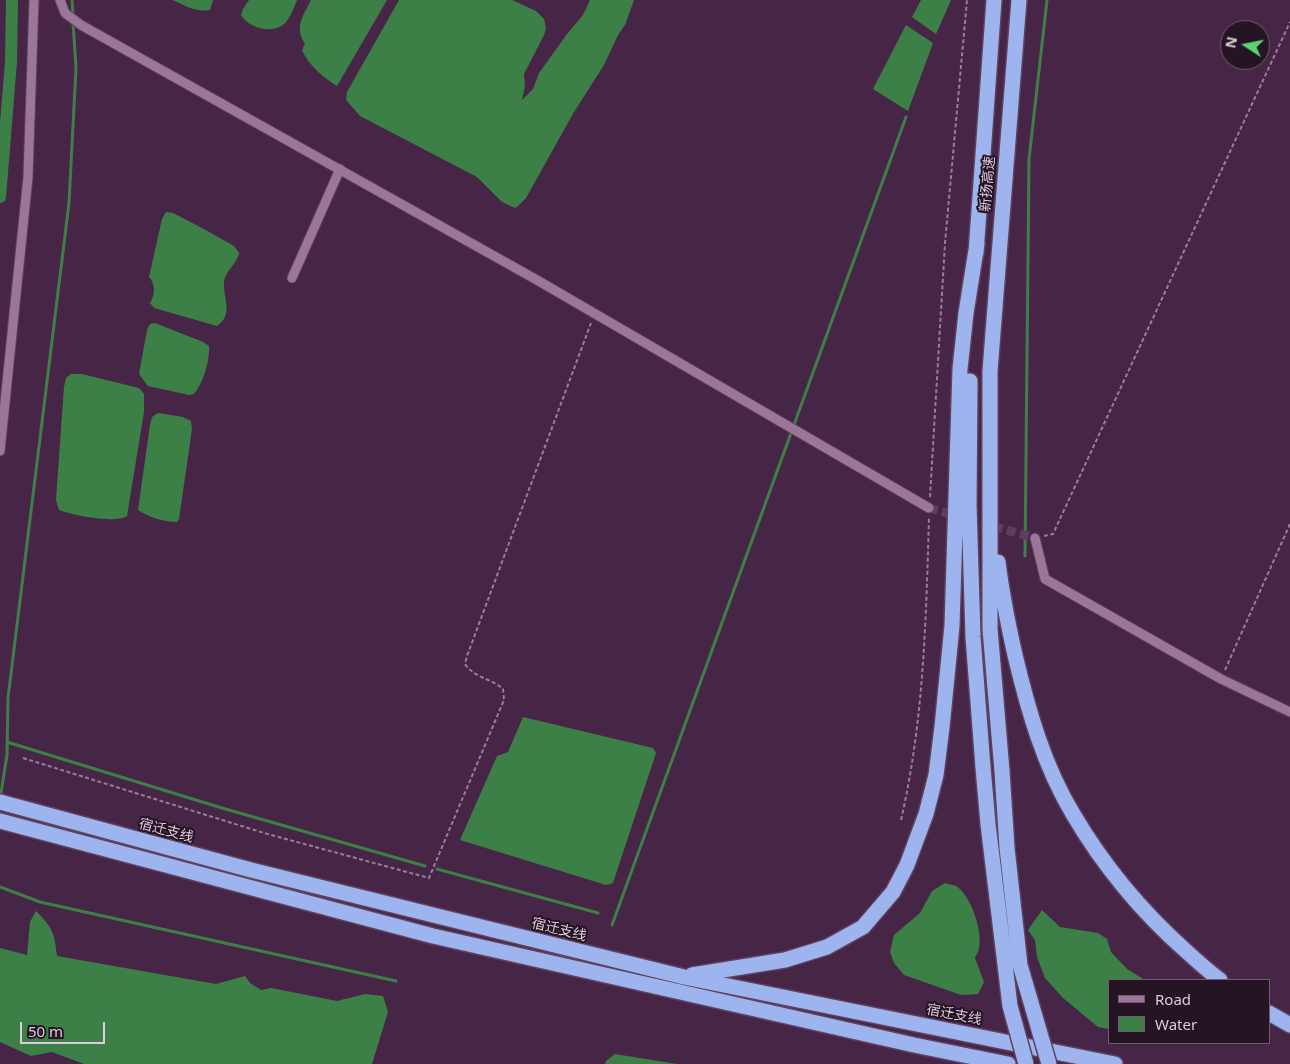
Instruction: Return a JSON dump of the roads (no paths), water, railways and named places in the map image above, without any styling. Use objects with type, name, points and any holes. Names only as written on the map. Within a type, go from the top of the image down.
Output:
[{"type":"highway","name":"新扬高速","points":[[977,244],[994,0]]},
{"type":"highway","name":"新扬高速","points":[[990,371],[1019,0]]},
{"type":"highway","points":[[977,244],[970,369],[968,505],[973,637],[988,824],[1010,1006],[1026,1064]]},
{"type":"highway","points":[[684,977],[751,964],[785,960],[827,947],[863,927],[893,892],[907,865],[926,814],[934,782],[942,727],[952,626],[960,369],[966,313],[977,244]]},
{"type":"highway","points":[[990,371],[990,629],[1007,848],[1020,965],[1048,1064]]},
{"type":"highway","points":[[990,371],[1001,591],[1033,723],[1051,769],[1072,814],[1095,849],[1145,912],[1173,940],[1219,979]]},
{"type":"highway","name":"宿迁支线","points":[[0,802],[31,812],[251,870],[684,977],[1115,1064]]},
{"type":"highway","points":[[0,821],[433,936],[904,1043],[1008,1064]]},
{"type":"highway","points":[[1270,1014],[1290,1025]]},
{"type":"street","points":[[0,451],[28,177],[34,0]]},
{"type":"street","points":[[60,0],[65,13],[77,22],[595,313],[929,508]]},
{"type":"street","points":[[292,278],[340,170]]},
{"type":"street","points":[[1035,538],[1045,579],[1221,679],[1290,712]]},
{"type":"water","points":[[173,0],[213,0],[210,10],[200,10]]},
{"type":"water","points":[[249,0],[297,0],[286,22],[275,28],[262,29],[250,24],[241,15]]},
{"type":"water","points":[[311,0],[387,0],[337,86],[317,71],[308,61],[302,50],[305,44],[300,27]]},
{"type":"water","points":[[399,0],[512,0],[536,11],[544,19],[546,28],[524,74],[525,86],[522,100],[533,89],[539,73],[583,15],[590,0],[634,0],[625,25],[618,35],[604,65],[574,112],[526,198],[515,208],[502,202],[477,177],[360,116],[346,100],[347,92]]},
{"type":"water","points":[[921,0],[951,0],[936,34],[912,17]]},
{"type":"water","points":[[906,25],[933,43],[908,111],[873,89]]},
{"type":"water","points":[[166,212],[173,213],[202,228],[234,246],[239,253],[224,280],[226,312],[222,322],[217,326],[154,308],[150,303],[154,290],[153,283],[149,277],[162,219]]},
{"type":"water","points":[[155,323],[209,346],[205,372],[194,394],[189,395],[148,386],[139,374],[147,330],[150,324]]},
{"type":"water","points":[[71,374],[82,374],[139,388],[144,394],[144,412],[127,516],[104,519],[59,510],[56,500],[64,387],[66,378]]},
{"type":"water","points":[[158,413],[183,417],[191,421],[192,429],[177,522],[156,519],[138,510],[150,425],[152,417]]},
{"type":"water","points":[[523,717],[653,748],[656,753],[613,883],[606,885],[460,840],[497,756],[508,752]]},
{"type":"water","points":[[945,883],[956,886],[961,891],[975,914],[980,941],[975,958],[984,982],[978,994],[961,995],[904,975],[894,963],[890,952],[894,935],[920,913],[932,891]]},
{"type":"water","points":[[1042,910],[1060,927],[1098,933],[1107,939],[1111,952],[1127,969],[1143,979],[1108,979],[1108,1029],[1098,1027],[1063,998],[1045,978],[1037,957],[1035,940],[1028,930]]},
{"type":"water","points":[[36,911],[52,931],[57,956],[216,984],[245,976],[250,983],[261,990],[271,988],[337,1001],[365,994],[383,996],[388,1012],[372,1064],[84,1064],[52,1052],[31,1056],[0,1042],[0,948],[27,955],[30,922]]},
{"type":"water","points":[[615,1054],[677,1064],[605,1064]]},
{"type":"waterway","points":[[0,197],[11,62],[12,0]]},
{"type":"waterway","points":[[72,0],[73,16]]},
{"type":"waterway","points":[[1025,556],[1029,159],[1047,0]]},
{"type":"waterway","points":[[0,799],[7,755],[8,698],[69,203],[76,68],[73,22]]},
{"type":"waterway","points":[[612,925],[906,117]]},
{"type":"waterway","points":[[7,742],[222,808],[425,866]]},
{"type":"waterway","points":[[437,869],[598,913]]},
{"type":"waterway","points":[[0,887],[40,902],[396,981]]},
{"type":"tunnel","points":[[929,508],[1035,538]]}]
